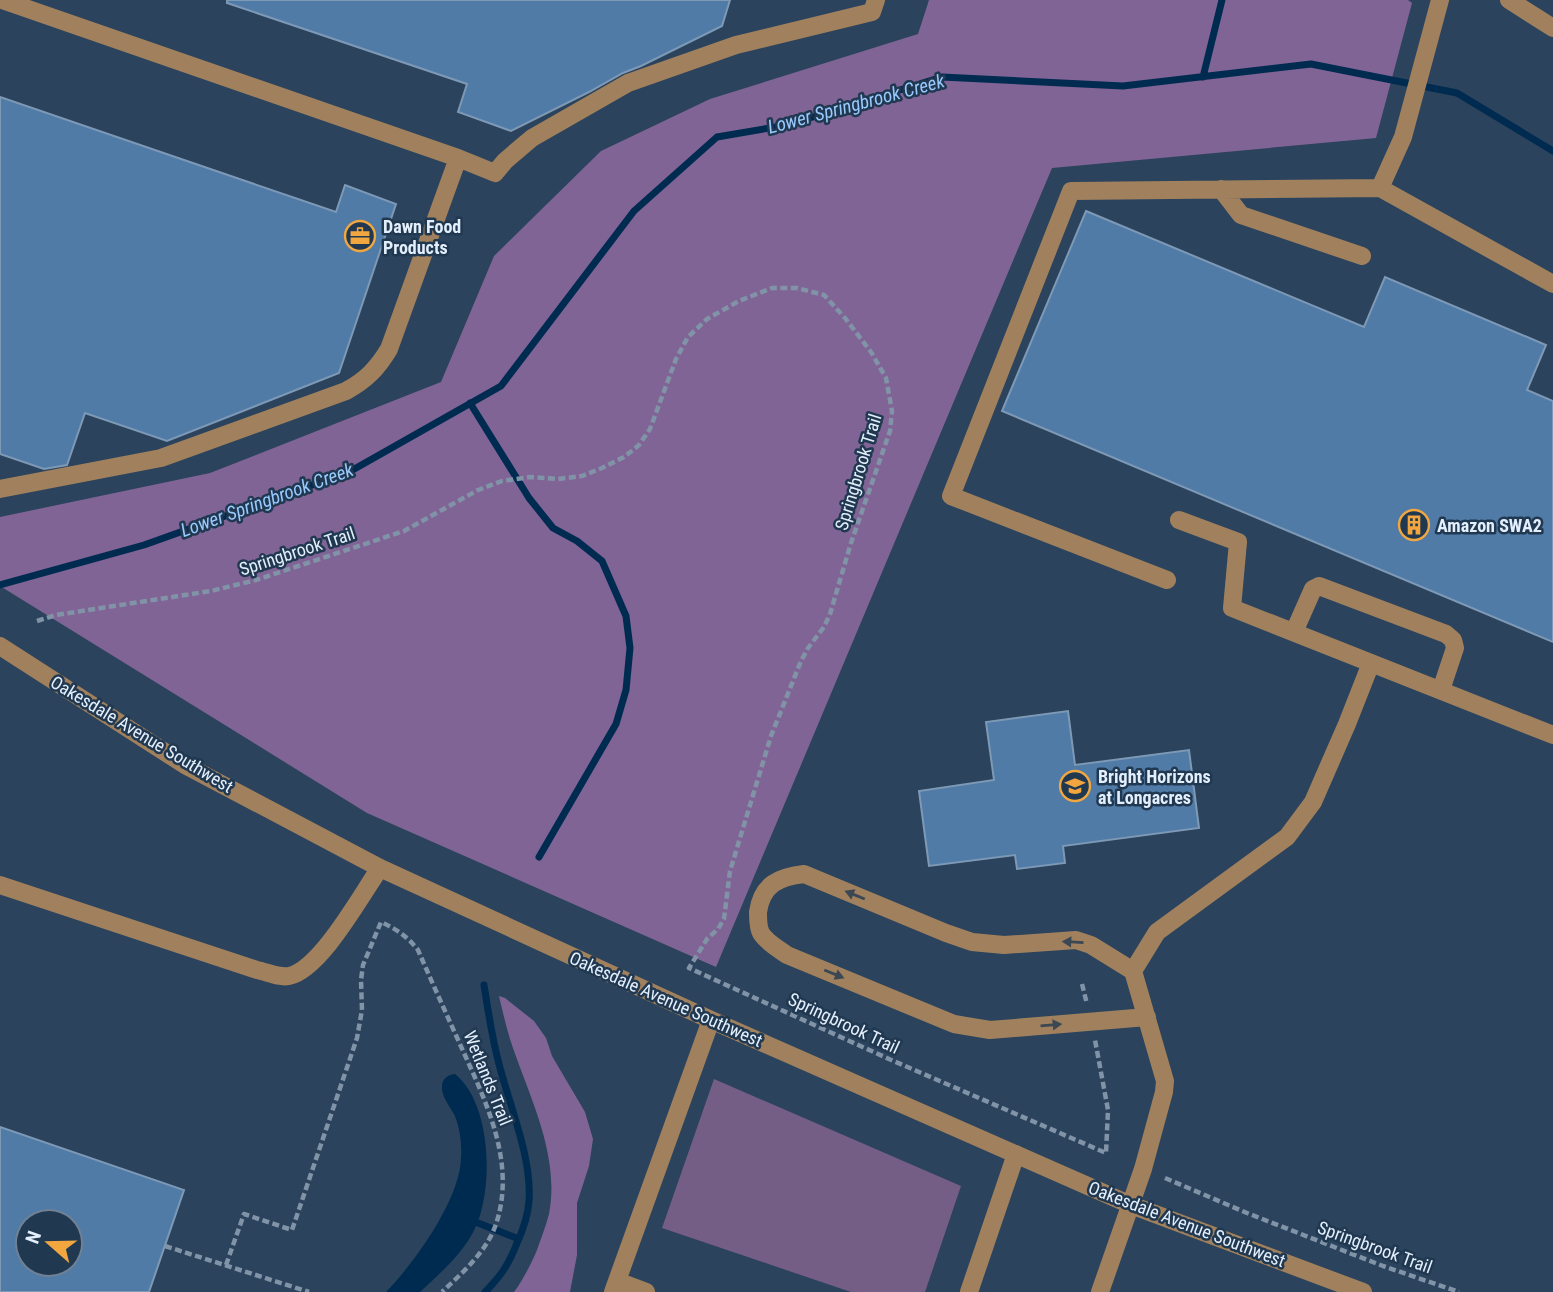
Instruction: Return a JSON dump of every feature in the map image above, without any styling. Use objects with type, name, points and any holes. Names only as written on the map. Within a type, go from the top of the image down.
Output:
[{"type":"street","points":[[2,0],[495,173],[532,138],[628,83],[736,45],[872,12],[876,0]]},
{"type":"street","points":[[1380,188],[1403,137],[1440,0]]},
{"type":"street","points":[[1509,0],[1553,29]]},
{"type":"street","points":[[0,489],[161,458],[346,391],[364,381],[381,363],[389,349],[458,158]]},
{"type":"street","points":[[1167,580],[951,496],[1071,191],[1380,188],[1553,284]]},
{"type":"street","points":[[1221,189],[1241,215],[1362,256]]},
{"type":"street","points":[[1179,520],[1238,542],[1232,608],[1553,735]]},
{"type":"street","points":[[1294,632],[1312,589],[1319,586],[1446,634],[1453,640],[1455,648],[1441,690]]},
{"type":"street","name":"Oakesdale Avenue Southwest","points":[[5,649],[185,765],[380,868],[711,1020],[1131,1205],[1363,1292]]},
{"type":"street","points":[[1133,971],[1157,932],[1287,837],[1313,803],[1371,663]]},
{"type":"street","points":[[0,885],[257,970],[286,977],[305,968],[334,937],[380,868]]},
{"type":"street","points":[[1100,1292],[1143,1169],[1164,1092],[1165,1081],[1147,1017],[1133,971],[1091,945],[1076,940],[1004,945],[972,942],[804,874],[787,876],[770,886],[760,900],[758,916],[761,933],[787,955],[954,1024],[990,1030],[1147,1017]]},
{"type":"street","points":[[646,1292],[615,1287],[711,1020]]},
{"type":"street","points":[[970,1292],[1016,1154]]},
{"type":"path","name":"Springbrook Trail","points":[[37,621],[69,613],[211,591],[256,580],[404,531],[478,490],[502,481],[530,477],[558,479],[583,476],[624,457],[639,445],[650,429],[676,359],[688,337],[707,319],[739,301],[772,288],[797,288],[824,296],[871,352],[886,378],[892,411],[890,431],[851,543],[830,614],[801,661],[771,736],[730,871],[724,919],[707,939],[689,968],[1106,1153],[1108,1110],[1091,1022]]},
{"type":"path","name":"Wetlands Trail","points":[[226,1265],[244,1214],[292,1230],[357,1038],[362,1010],[363,965],[381,922],[401,932],[418,950],[483,1095],[503,1166],[502,1194],[491,1236],[473,1263],[442,1292]]},
{"type":"path","points":[[1082,984],[1091,1022]]},
{"type":"path","name":"Springbrook Trail","points":[[1165,1178],[1382,1266],[1459,1292]]},
{"type":"path","points":[[165,1246],[309,1292]]},
{"type":"shaded area","points":[[929,0],[1408,0],[1412,3],[1376,138],[1052,168],[716,967],[367,813],[0,586],[0,517],[210,473],[441,382],[494,256],[601,151],[710,99],[918,34]]},
{"type":"shaded area","points":[[499,996],[534,1021],[546,1038],[552,1056],[585,1112],[593,1139],[589,1166],[577,1203],[577,1255],[570,1292],[514,1292],[535,1255],[548,1218],[551,1171],[542,1129],[511,1042]]},
{"type":"shaded area","points":[[714,1079],[961,1186],[925,1292],[851,1292],[662,1228]]},
{"type":"water","points":[[455,1074],[468,1088],[477,1106],[483,1128],[487,1176],[479,1219],[460,1252],[420,1292],[386,1292],[434,1230],[459,1175],[459,1131],[455,1116],[442,1091],[442,1084],[447,1076]]},
{"type":"building","points":[[227,0],[730,0],[722,26],[511,131],[458,112],[467,84],[227,3]]},
{"type":"building","points":[[0,97],[336,212],[345,185],[396,204],[339,373],[167,441],[85,413],[67,465],[44,469],[0,454]]},
{"type":"building","name":"Amazon SWA2","points":[[1086,211],[1364,327],[1385,277],[1546,345],[1527,390],[1553,401],[1553,642],[1002,411]]},
{"type":"building","name":"Bright Horizons at Longacres","points":[[1068,711],[1075,765],[1189,750],[1199,828],[1063,846],[1065,863],[1017,869],[1015,855],[929,866],[919,791],[994,780],[986,722]]},
{"type":"building","points":[[0,1127],[184,1190],[149,1292],[0,1292]]},
{"type":"waterway","points":[[1203,77],[1222,0]]},
{"type":"waterway","name":"Lower Springbrook Creek","points":[[0,585],[144,545],[349,472],[501,386],[634,211],[717,137],[787,125],[942,77],[1123,86],[1311,64],[1457,93],[1553,151]]},
{"type":"waterway","points":[[470,403],[529,498],[553,528],[577,541],[602,561],[626,616],[630,648],[626,690],[616,724],[539,857]]},
{"type":"waterway","points":[[484,985],[494,1044],[524,1150],[529,1185],[528,1212],[519,1238],[504,1269],[485,1292]]},
{"type":"waterway","points":[[478,1223],[519,1239]]},
{"type":"place","name":"Dawn Food Products","points":[[360,236]]},
{"type":"place","name":"Amazon SWA2","points":[[1414,525]]},
{"type":"place","name":"Bright Horizons at Longacres","points":[[1075,786]]}]
